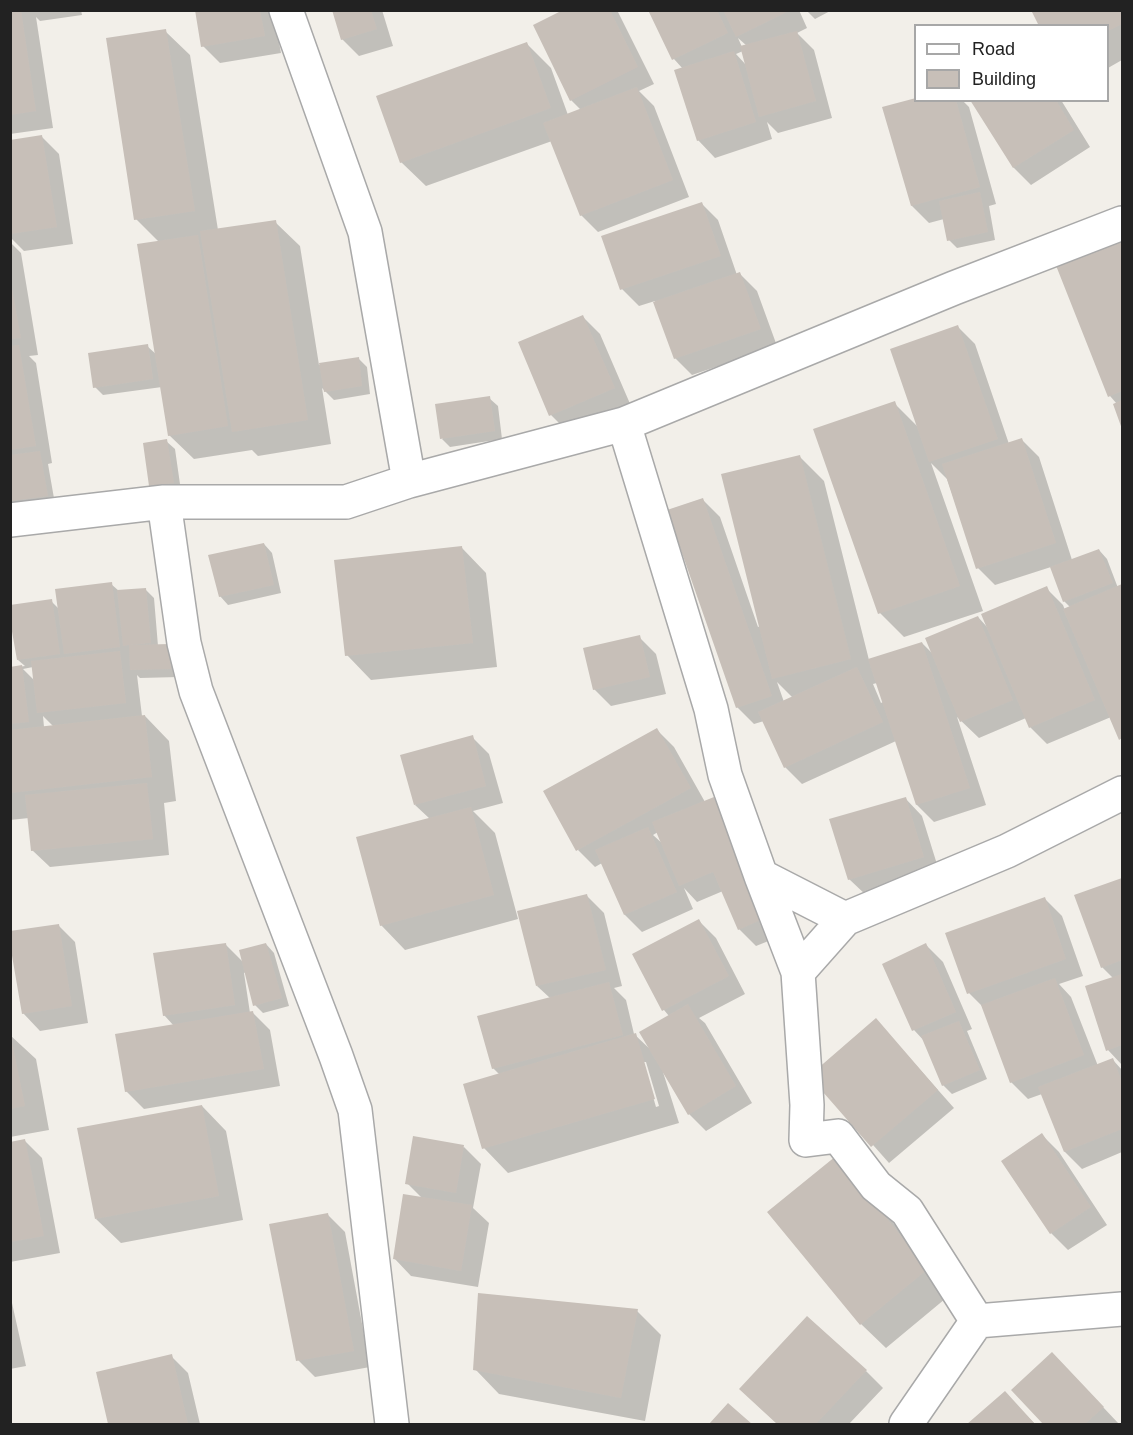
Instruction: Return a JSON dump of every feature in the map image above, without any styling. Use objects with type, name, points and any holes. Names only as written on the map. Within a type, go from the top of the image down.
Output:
[{"type":"street","points":[[286,10],[365,232],[409,481]]},
{"type":"street","points":[[10,520],[164,502],[346,502],[409,481],[624,424],[954,288],[1122,223]]},
{"type":"street","points":[[624,424],[711,709],[725,775],[798,972],[807,1105],[806,1140],[838,1136],[876,1186],[907,1211],[977,1321]]},
{"type":"street","points":[[164,502],[184,643],[196,691],[336,1056],[354,1110],[392,1425]]},
{"type":"street","points":[[798,972],[845,919],[1007,851],[1122,793]]},
{"type":"street","points":[[761,876],[845,919]]},
{"type":"street","points":[[977,1321],[1122,1309]]},
{"type":"street","points":[[906,1425],[977,1321]]},
{"type":"building","points":[[10,10],[21,10],[36,111],[10,115]]},
{"type":"building","points":[[195,10],[260,10],[265,36],[201,47]]},
{"type":"building","points":[[332,10],[371,10],[377,29],[341,40]]},
{"type":"building","points":[[563,10],[610,10],[638,67],[570,101],[533,25]]},
{"type":"building","points":[[648,10],[717,10],[728,33],[672,60]]},
{"type":"building","points":[[723,10],[791,10],[736,37]]},
{"type":"building","points":[[1031,10],[1122,10],[1122,24],[1109,30],[1109,24],[1038,24]]},
{"type":"building","points":[[166,29],[195,211],[134,220],[106,38]]},
{"type":"building","points":[[797,31],[816,101],[759,117],[740,46]]},
{"type":"building","points":[[527,42],[551,108],[400,163],[376,96]]},
{"type":"building","points":[[734,51],[756,122],[697,141],[674,70]]},
{"type":"building","points":[[637,87],[673,180],[580,216],[543,123]]},
{"type":"building","points":[[914,99],[914,102],[957,102],[980,187],[911,206],[882,107]]},
{"type":"building","points":[[971,102],[1057,102],[1074,130],[1013,168]]},
{"type":"building","points":[[42,135],[57,227],[10,234],[10,140]]},
{"type":"building","points":[[980,192],[988,232],[947,241],[939,201]]},
{"type":"building","points":[[702,202],[721,256],[620,290],[601,236]]},
{"type":"building","points":[[276,220],[308,420],[232,432],[200,231]]},
{"type":"building","points":[[198,235],[228,426],[168,436],[137,244]]},
{"type":"building","points":[[1122,237],[1122,391],[1108,397],[1055,263]]},
{"type":"building","points":[[740,272],[761,329],[674,359],[653,302]]},
{"type":"building","points":[[10,278],[21,338],[10,339]]},
{"type":"building","points":[[583,315],[615,388],[549,416],[518,342]]},
{"type":"building","points":[[958,325],[998,439],[929,462],[890,349]]},
{"type":"building","points":[[148,344],[153,379],[93,388],[88,353]]},
{"type":"building","points":[[19,345],[36,446],[10,450],[10,346]]},
{"type":"building","points":[[359,357],[362,386],[324,392],[319,363]]},
{"type":"building","points":[[490,396],[495,431],[440,439],[435,404]]},
{"type":"building","points":[[1122,400],[1122,429],[1113,404]]},
{"type":"building","points":[[895,401],[960,586],[878,614],[813,429]]},
{"type":"building","points":[[1022,438],[1056,543],[976,569],[942,464]]},
{"type":"building","points":[[167,439],[174,483],[149,486],[143,443]]},
{"type":"building","points":[[40,451],[48,496],[10,501],[10,455]]},
{"type":"building","points":[[800,455],[851,659],[772,679],[721,474]]},
{"type":"building","points":[[703,498],[772,696],[736,708],[667,510]]},
{"type":"building","points":[[264,543],[274,585],[219,597],[208,555]]},
{"type":"building","points":[[462,546],[473,643],[345,656],[334,560]]},
{"type":"building","points":[[1099,549],[1113,583],[1063,602],[1050,567]]},
{"type":"building","points":[[112,582],[120,647],[64,654],[55,589]]},
{"type":"building","points":[[1122,584],[1122,738],[1119,740],[1063,609]]},
{"type":"building","points":[[1047,586],[1095,700],[1029,728],[981,614]]},
{"type":"building","points":[[146,588],[151,643],[131,645],[170,644],[171,669],[130,670],[129,645],[123,646],[117,590]]},
{"type":"building","points":[[52,599],[60,654],[17,660],[10,620],[10,605]]},
{"type":"building","points":[[978,616],[1013,700],[960,722],[925,638]]},
{"type":"building","points":[[640,635],[650,677],[593,690],[583,648]]},
{"type":"building","points":[[922,642],[970,788],[916,805],[868,659]]},
{"type":"building","points":[[120,651],[126,703],[37,713],[31,661]]},
{"type":"building","points":[[22,665],[29,722],[10,724],[10,667]]},
{"type":"building","points":[[857,667],[883,722],[784,768],[758,712]]},
{"type":"building","points":[[145,715],[152,777],[10,793],[10,730]]},
{"type":"building","points":[[657,728],[691,788],[576,851],[543,791]]},
{"type":"building","points":[[473,735],[486,786],[414,805],[400,755]]},
{"type":"building","points":[[147,783],[153,839],[31,851],[25,795]]},
{"type":"building","points":[[714,797],[765,918],[738,930],[713,872],[679,886],[652,822]]},
{"type":"building","points":[[906,797],[924,857],[848,880],[829,819]]},
{"type":"building","points":[[471,807],[494,895],[380,926],[356,837]]},
{"type":"building","points":[[648,827],[677,892],[624,915],[595,850]]},
{"type":"building","points":[[1122,878],[1122,960],[1101,968],[1074,895]]},
{"type":"building","points":[[587,894],[606,970],[536,986],[517,911]]},
{"type":"building","points":[[1045,897],[1066,959],[967,994],[945,933]]},
{"type":"building","points":[[699,919],[729,976],[662,1011],[632,954]]},
{"type":"building","points":[[59,924],[72,1006],[22,1014],[10,944],[10,931]]},
{"type":"building","points":[[226,943],[235,1005],[163,1016],[153,953]]},
{"type":"building","points":[[266,943],[282,998],[253,1006],[239,950]]},
{"type":"building","points":[[926,943],[956,1012],[912,1031],[882,964]]},
{"type":"building","points":[[1122,974],[1122,1045],[1106,1051],[1085,986]]},
{"type":"building","points":[[1055,978],[1084,1055],[1010,1083],[981,1005]]},
{"type":"building","points":[[609,982],[623,1035],[492,1069],[477,1016]]},
{"type":"building","points":[[688,1004],[736,1086],[688,1115],[639,1032]]},
{"type":"building","points":[[253,1011],[264,1069],[125,1092],[115,1034]]},
{"type":"building","points":[[876,1018],[938,1090],[871,1147],[809,1076]]},
{"type":"building","points":[[959,1021],[980,1070],[942,1086],[921,1036]]},
{"type":"building","points":[[10,1032],[25,1106],[10,1109]]},
{"type":"building","points":[[636,1033],[655,1099],[482,1149],[463,1084]]},
{"type":"building","points":[[1113,1058],[1122,1082],[1122,1129],[1064,1152],[1038,1087]]},
{"type":"building","points":[[202,1105],[219,1196],[95,1219],[77,1128]]},
{"type":"building","points":[[1042,1133],[1091,1207],[1050,1234],[1001,1161]]},
{"type":"building","points":[[413,1136],[464,1145],[456,1193],[405,1184]]},
{"type":"building","points":[[25,1139],[44,1236],[10,1242],[10,1142]]},
{"type":"building","points":[[836,1156],[928,1269],[860,1325],[767,1212]]},
{"type":"building","points":[[403,1194],[472,1205],[461,1271],[393,1259]]},
{"type":"building","points":[[328,1213],[354,1351],[296,1361],[269,1224]]},
{"type":"building","points":[[478,1293],[638,1309],[621,1398],[473,1370]]},
{"type":"building","points":[[807,1316],[867,1370],[816,1424],[777,1424],[739,1389]]},
{"type":"building","points":[[1052,1352],[1104,1407],[1085,1424],[1043,1424],[1011,1390]]},
{"type":"building","points":[[172,1354],[188,1424],[108,1424],[96,1372]]},
{"type":"building","points":[[1005,1391],[1035,1424],[967,1424]]},
{"type":"building","points":[[728,1403],[752,1424],[709,1424]]}]
